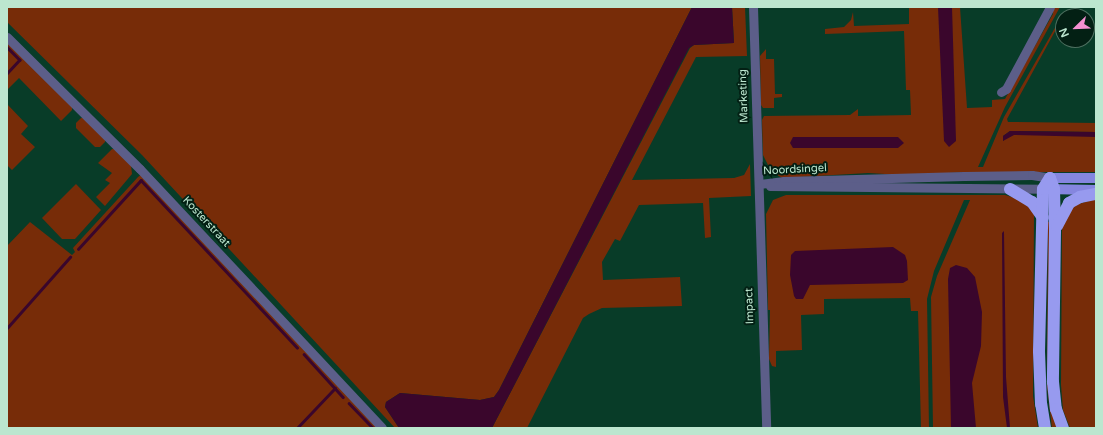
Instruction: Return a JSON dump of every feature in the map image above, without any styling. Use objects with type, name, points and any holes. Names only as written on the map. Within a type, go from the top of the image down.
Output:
[{"type":"highway","points":[[1045,186],[1039,351],[1041,404],[1045,428]]},
{"type":"highway","points":[[1045,186],[1055,231],[1053,382],[1056,409],[1063,428]]},
{"type":"highway","points":[[1010,189],[1032,202],[1043,218]]},
{"type":"highway","points":[[1055,231],[1069,203],[1080,198],[1096,194]]},
{"type":"main road","name":"Noordsingel","points":[[1045,186],[1096,178]]},
{"type":"main road","name":"Noordsingel","points":[[1045,186],[1096,190]]},
{"type":"street","name":"Marketing","points":[[753,7],[759,184]]},
{"type":"street","points":[[1001,92],[1006,89],[1050,7]]},
{"type":"street","name":"Kosterstraat","points":[[7,37],[140,169],[382,428]]},
{"type":"street","name":"Noordsingel","points":[[759,184],[784,181],[1032,175],[1045,186]]},
{"type":"street","name":"Noordsingel","points":[[759,184],[784,188],[1010,189],[1045,186]]},
{"type":"street","name":"Impact","points":[[759,184],[766,428]]},
{"type":"shaded area","points":[[7,7],[692,7],[499,390],[494,397],[480,400],[400,393],[386,402],[385,407],[399,428],[395,428],[142,155],[7,22]]},
{"type":"shaded area","points":[[692,7],[732,7],[734,43],[694,45],[689,48],[492,428],[399,428],[385,407],[386,402],[400,393],[480,400],[494,397],[499,390]]},
{"type":"shaded area","points":[[732,7],[745,7],[747,56],[696,57],[632,180],[734,178],[744,175],[750,164],[751,196],[709,198],[711,237],[705,238],[703,203],[639,205],[620,241],[615,239],[602,262],[603,280],[680,277],[682,306],[602,308],[589,314],[583,318],[527,428],[492,428],[690,48],[694,45],[734,43]]},
{"type":"shaded area","points":[[909,7],[960,7],[967,108],[992,107],[992,100],[1005,99],[1053,14],[1053,7],[1060,7],[1055,8],[1055,16],[1005,107],[978,167],[983,167],[1004,117],[1055,28],[1055,31],[1007,119],[1008,122],[1096,123],[1096,132],[1010,131],[1003,136],[1003,141],[1010,132],[1096,134],[1096,172],[971,172],[902,175],[868,173],[782,178],[771,171],[763,155],[762,120],[764,116],[850,115],[858,109],[858,116],[911,115],[910,90],[906,90],[904,31],[825,34],[825,29],[844,27],[851,20],[853,12],[854,26],[909,24]]},
{"type":"shaded area","points":[[938,7],[952,7],[956,141],[949,147],[944,141]]},
{"type":"shaded area","points":[[7,40],[72,104],[72,110],[61,121],[19,78],[7,90]]},
{"type":"shaded area","points":[[766,49],[766,59],[774,59],[775,94],[782,94],[782,97],[774,98],[774,108],[763,108],[761,105],[760,56]]},
{"type":"shaded area","points":[[7,104],[28,126],[21,134],[35,147],[12,170],[7,165]]},
{"type":"shaded area","points":[[81,118],[85,118],[105,139],[105,142],[100,147],[95,147],[76,128],[76,123]]},
{"type":"shaded area","points":[[1010,131],[1096,132],[1096,137],[1014,135],[1003,141],[1003,136]]},
{"type":"shaded area","points":[[793,137],[898,137],[904,143],[898,148],[793,148],[790,143]]},
{"type":"shaded area","points":[[112,149],[115,149],[131,165],[132,174],[105,206],[96,197],[110,183],[105,180],[112,173],[98,163]]},
{"type":"shaded area","points":[[142,174],[380,428],[7,428],[7,246],[30,222],[72,255],[75,252],[73,248]]},
{"type":"shaded area","points":[[76,184],[101,210],[75,239],[62,239],[42,218]]},
{"type":"shaded area","points":[[786,195],[1005,195],[1022,200],[1034,213],[1033,396],[1038,428],[933,428],[931,297],[937,276],[970,200],[964,200],[934,271],[927,299],[929,428],[921,428],[918,311],[911,311],[910,298],[824,299],[824,314],[801,315],[802,350],[776,351],[776,367],[772,366],[769,359],[770,310],[768,310],[766,214],[773,200]]},
{"type":"shaded area","points":[[1096,199],[1096,428],[1070,428],[1063,410],[1061,385],[1062,230],[1063,222],[1075,205]]},
{"type":"shaded area","points":[[1048,222],[1051,222],[1058,428],[1052,428],[1047,386]]},
{"type":"shaded area","points":[[1004,231],[1006,377],[1010,428],[1007,428],[1003,397],[1002,233]]},
{"type":"shaded area","points":[[893,247],[905,255],[907,261],[908,280],[903,283],[810,285],[803,299],[796,299],[794,296],[790,275],[791,255],[795,251]]},
{"type":"shaded area","points":[[956,265],[967,268],[975,277],[982,312],[981,346],[972,383],[976,428],[951,428],[948,279],[950,268]]},
{"type":"waterway","points":[[7,47],[20,60],[7,74]]},
{"type":"waterway","points":[[78,249],[141,180],[297,347]]},
{"type":"waterway","points":[[7,328],[70,257]]},
{"type":"waterway","points":[[304,354],[343,397]]},
{"type":"waterway","points":[[297,428],[335,388]]},
{"type":"waterway","points":[[349,403],[373,428]]}]
